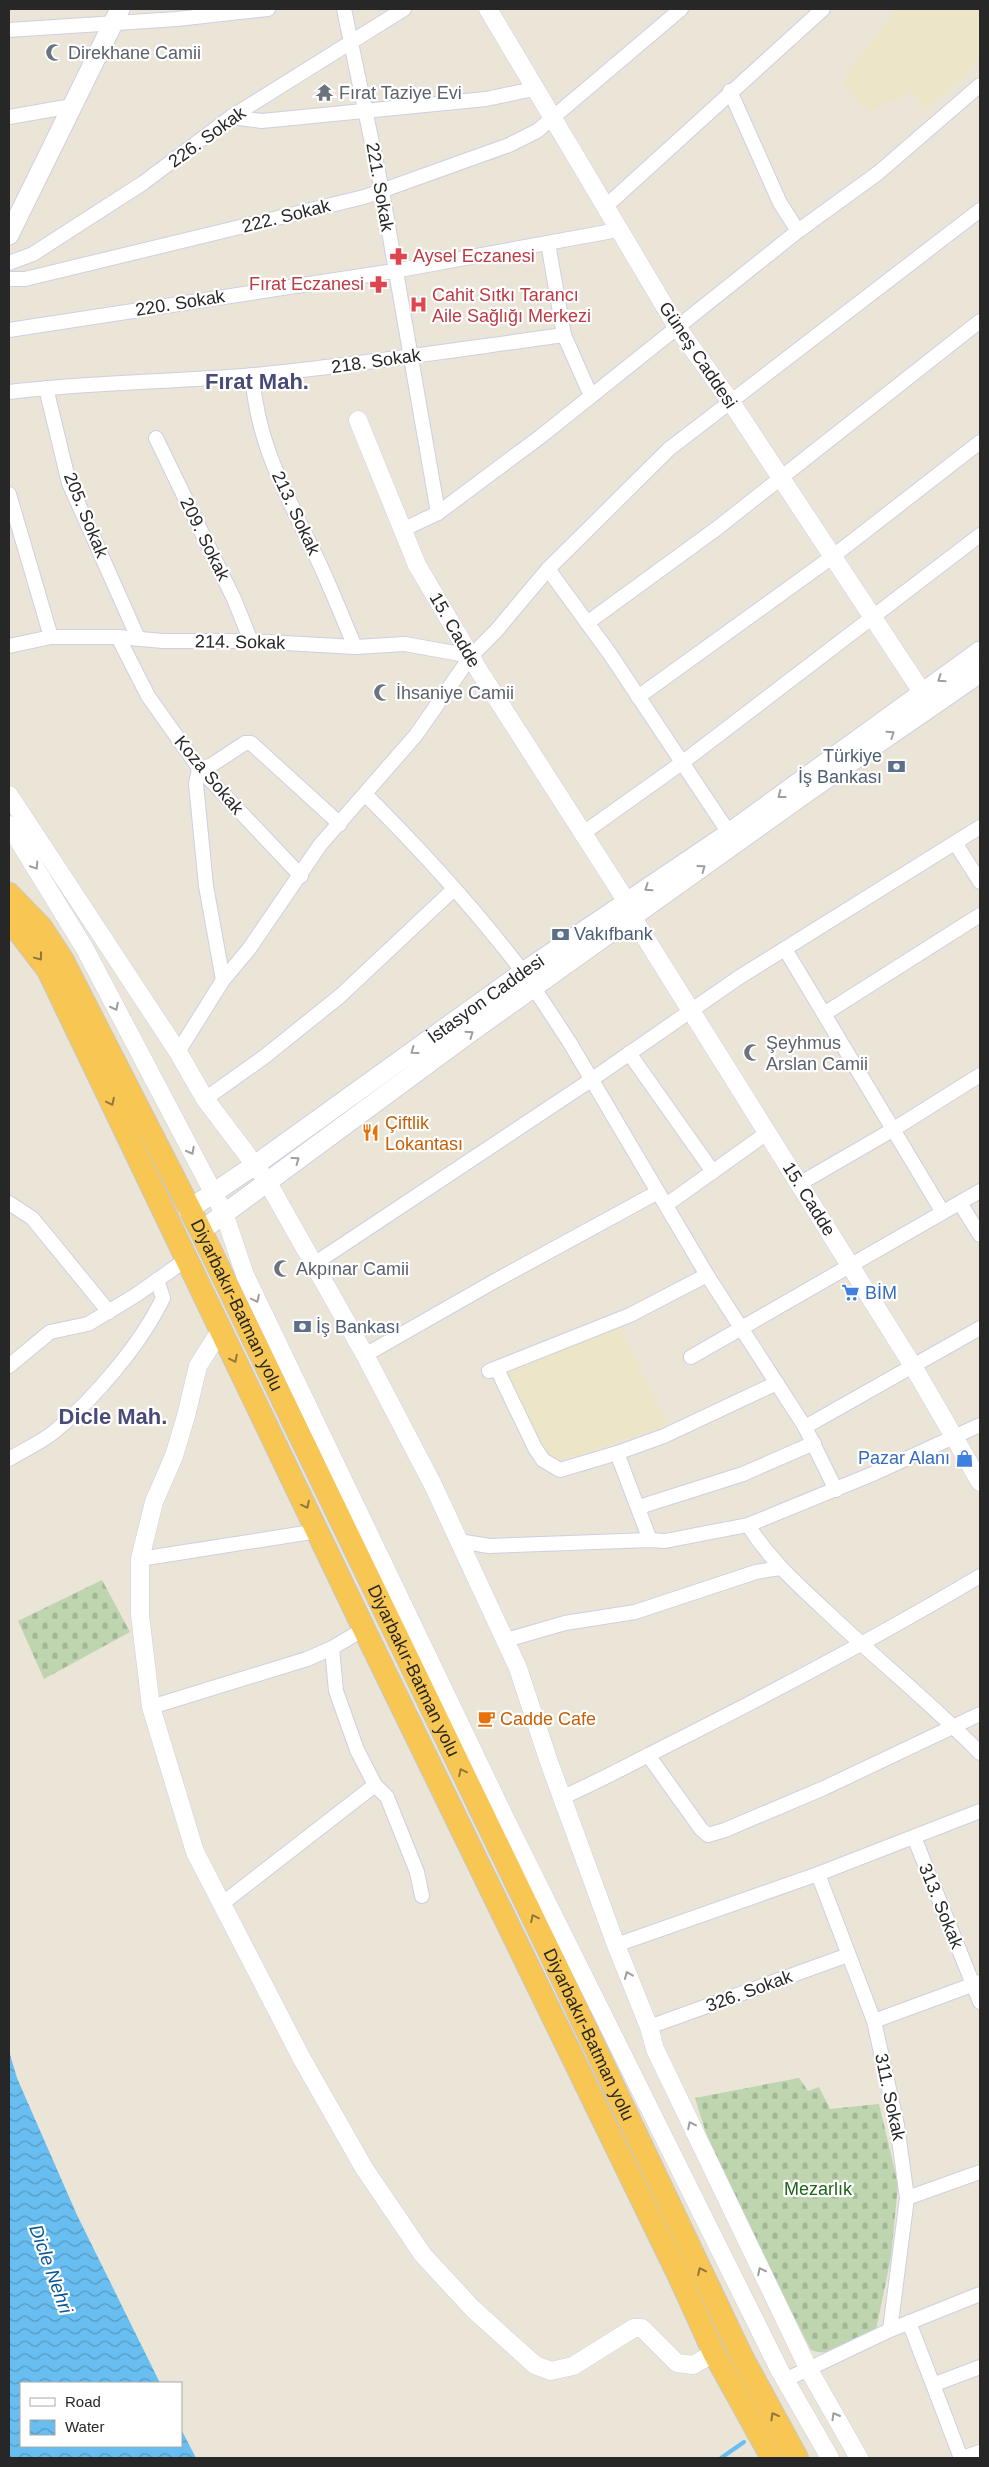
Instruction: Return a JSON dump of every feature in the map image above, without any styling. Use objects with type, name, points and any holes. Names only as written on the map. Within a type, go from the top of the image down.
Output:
[{"type":"highway","name":"Diyarbakır-Batman yolu","points":[[9,894],[41,927],[62,959],[200,1231],[551,1955],[742,2357],[798,2458]]},
{"type":"highway","name":"Diyarbakır-Batman yolu","points":[[9,919],[48,970],[220,1331],[679,2276],[714,2354],[772,2458]]},
{"type":"main road","points":[[9,235],[117,15]]},
{"type":"main road","name":"İstasyon Caddesi","points":[[200,1231],[534,988],[630,910],[730,833],[980,651]]},
{"type":"main road","name":"İstasyon Caddesi","points":[[188,1210],[255,1165],[523,972],[630,910],[978,680]]},
{"type":"street","points":[[9,30],[117,15],[177,18],[268,9]]},
{"type":"street","name":"221. Sokak","points":[[344,9],[382,191],[394,271],[438,513]]},
{"type":"street","name":"226. Sokak","points":[[9,263],[33,254],[143,183],[231,117],[404,9]]},
{"type":"street","name":"Güneş Caddesi","points":[[488,9],[677,327],[731,402],[922,692]]},
{"type":"street","name":"222. Sokak","points":[[9,280],[44,274],[382,191],[509,145],[537,131],[681,9]]},
{"type":"street","points":[[605,207],[822,9]]},
{"type":"street","points":[[402,530],[438,513],[591,396],[798,231],[878,173],[980,85]]},
{"type":"street","points":[[231,117],[262,122],[486,99],[534,89]]},
{"type":"street","points":[[730,91],[780,203],[798,231]]},
{"type":"street","points":[[9,117],[72,106]]},
{"type":"street","points":[[178,1052],[222,980],[248,949],[301,876],[320,846],[366,796],[416,735],[470,656],[496,631],[548,569],[669,449],[980,210]]},
{"type":"street","name":"220. Sokak","points":[[9,330],[394,271],[618,230]]},
{"type":"street","points":[[548,243],[564,335],[591,396]]},
{"type":"street","points":[[587,623],[716,529],[980,321]]},
{"type":"street","name":"218. Sokak","points":[[9,392],[252,375],[342,366],[564,335]]},
{"type":"street","name":"213. Sokak","points":[[252,375],[262,438],[283,491],[312,549],[355,646]]},
{"type":"street","name":"205. Sokak","points":[[46,388],[69,483],[138,638]]},
{"type":"street","name":"15. Cadde","points":[[358,420],[417,564],[470,656],[913,1366],[980,1482]]},
{"type":"street","name":"209. Sokak","points":[[156,438],[234,599],[251,641]]},
{"type":"street","points":[[638,698],[832,558],[980,442]]},
{"type":"street","points":[[9,494],[51,637]]},
{"type":"street","points":[[582,834],[683,762],[980,535]]},
{"type":"street","points":[[548,569],[683,762],[730,833]]},
{"type":"street","name":"214. Sokak","points":[[9,646],[51,637],[118,636],[164,641],[251,641],[355,646],[405,644],[470,656]]},
{"type":"street","name":"Koza Sokak","points":[[118,636],[148,696],[199,768],[301,876]]},
{"type":"street","points":[[222,980],[206,886],[196,784],[199,768],[210,766],[246,743],[251,743],[340,824]]},
{"type":"street","points":[[9,796],[178,1052],[205,1099],[267,1181],[365,1355],[433,1485],[506,1640],[616,1945],[649,2027],[655,2049],[809,2370],[859,2458]]},
{"type":"street","points":[[366,796],[410,838],[523,972]]},
{"type":"street","points":[[9,825],[85,949],[224,1213],[245,1276],[506,1820],[785,2380],[830,2458]]},
{"type":"street","points":[[314,1264],[591,1080],[690,1011],[980,827]]},
{"type":"street","points":[[956,844],[980,882]]},
{"type":"street","points":[[205,1099],[264,1057],[340,996],[454,889]]},
{"type":"street","points":[[824,1014],[980,915]]},
{"type":"street","points":[[785,949],[942,1211]]},
{"type":"street","points":[[534,988],[707,1275],[742,1327],[814,1443],[836,1490]]},
{"type":"street","points":[[629,1054],[713,1172]]},
{"type":"street","points":[[799,1184],[894,1129],[980,1075]]},
{"type":"street","points":[[666,1205],[767,1132]]},
{"type":"street","points":[[691,1357],[980,1190]]},
{"type":"street","points":[[365,1355],[493,1282],[658,1192]]},
{"type":"street","points":[[9,1203],[32,1218],[109,1312]]},
{"type":"street","points":[[960,1203],[980,1235]]},
{"type":"street","points":[[9,1366],[50,1332],[88,1324],[187,1259]]},
{"type":"street","points":[[707,1275],[630,1315],[493,1370],[534,1448],[550,1466],[560,1470],[617,1453],[664,1436],[777,1383]]},
{"type":"street","points":[[9,1459],[54,1432],[114,1372],[148,1325],[163,1298],[157,1280]]},
{"type":"street","points":[[804,1427],[980,1328]]},
{"type":"street","points":[[220,1331],[198,1366],[174,1456],[154,1502],[140,1559],[140,1615],[151,1707],[196,1852],[302,2059],[364,2168],[423,2255],[486,2321],[535,2365],[551,2371],[573,2366],[634,2328],[642,2328],[677,2362],[692,2365],[714,2354]]},
{"type":"street","points":[[459,1541],[489,1546],[650,1540],[665,1542],[748,1525],[836,1490],[980,1425]]},
{"type":"street","points":[[639,1507],[743,1474],[814,1443]]},
{"type":"street","points":[[617,1453],[650,1540]]},
{"type":"street","points":[[748,1525],[759,1543],[780,1568],[980,1753]]},
{"type":"street","points":[[140,1559],[318,1531]]},
{"type":"street","points":[[506,1640],[565,1623],[635,1612],[756,1572],[780,1568]]},
{"type":"street","points":[[563,1797],[601,1781],[862,1645],[980,1576]]},
{"type":"street","points":[[151,1707],[306,1659],[332,1648],[364,1629]]},
{"type":"street","points":[[332,1648],[336,1691],[357,1750],[375,1785],[387,1797],[417,1872],[422,1896]]},
{"type":"street","points":[[648,1755],[695,1821],[708,1835],[725,1830],[824,1788],[980,1714]]},
{"type":"street","points":[[223,1903],[375,1785]]},
{"type":"street","points":[[616,1945],[818,1874],[980,1811]]},
{"type":"street","name":"313. Sokak","points":[[914,1838],[976,1983],[980,2002]]},
{"type":"street","name":"311. Sokak","points":[[818,1874],[874,2022],[897,2125],[907,2198],[890,2330]]},
{"type":"street","name":"326. Sokak","points":[[649,2027],[848,1955]]},
{"type":"street","points":[[874,2022],[976,1983]]},
{"type":"street","points":[[907,2198],[980,2172]]},
{"type":"street","points":[[785,2380],[890,2330],[980,2294]]},
{"type":"street","points":[[909,2322],[935,2384],[961,2458],[980,2452]]},
{"type":"street","points":[[935,2384],[980,2367]]},
{"type":"shaded area","points":[[897,9],[980,9],[980,55],[963,78],[925,110],[911,92],[870,111],[844,86],[847,73]]},
{"type":"shaded area","points":[[620,1326],[668,1425],[577,1456],[549,1459],[513,1387],[508,1370]]},
{"type":"green space","points":[[102,1580],[130,1632],[44,1679],[18,1621]]},
{"type":"green space","name":"Mezarlık","points":[[799,2078],[808,2091],[819,2087],[830,2109],[879,2104],[898,2184],[891,2257],[876,2330],[844,2347],[827,2352],[811,2350],[716,2165],[695,2098]]},
{"type":"water","name":"Dicle Nehri","points":[[9,2051],[17,2078],[77,2215],[160,2382],[20,2382],[20,2447],[182,2447],[182,2431],[196,2458],[9,2458]]},
{"type":"waterway","points":[[721,2458],[744,2442]]},
{"type":"place","name":"Direkhane Camii","points":[[54,53]]},
{"type":"place","name":"Fırat Taziye Evi","points":[[325,93]]},
{"type":"place","name":"Aysel Eczanesi","points":[[399,256]]},
{"type":"place","name":"Fırat Eczanesi","points":[[378,284]]},
{"type":"place","name":"Cahit Sıtkı Tarancı Aile Sağlığı Merkezi","points":[[418,305]]},
{"type":"place","name":"İhsaniye Camii","points":[[382,693]]},
{"type":"place","name":"Türkiye İş Bankası","points":[[896,766]]},
{"type":"place","name":"Vakıfbank","points":[[560,934]]},
{"type":"place","name":"Şeyhmus Arslan Camii","points":[[752,1053]]},
{"type":"place","name":"Çiftlik Lokantası","points":[[371,1133]]},
{"type":"place","name":"Akpınar Camii","points":[[282,1269]]},
{"type":"place","name":"BİM","points":[[851,1293]]},
{"type":"place","name":"İş Bankası","points":[[302,1327]]},
{"type":"place","name":"Pazar Alanı","points":[[964,1458]]},
{"type":"place","name":"Cadde Cafe","points":[[486,1719]]},
{"type":"district","name":"Fırat Mah.","points":[[257,381]]},
{"type":"district","name":"Dicle Mah.","points":[[113,1416]]}]
